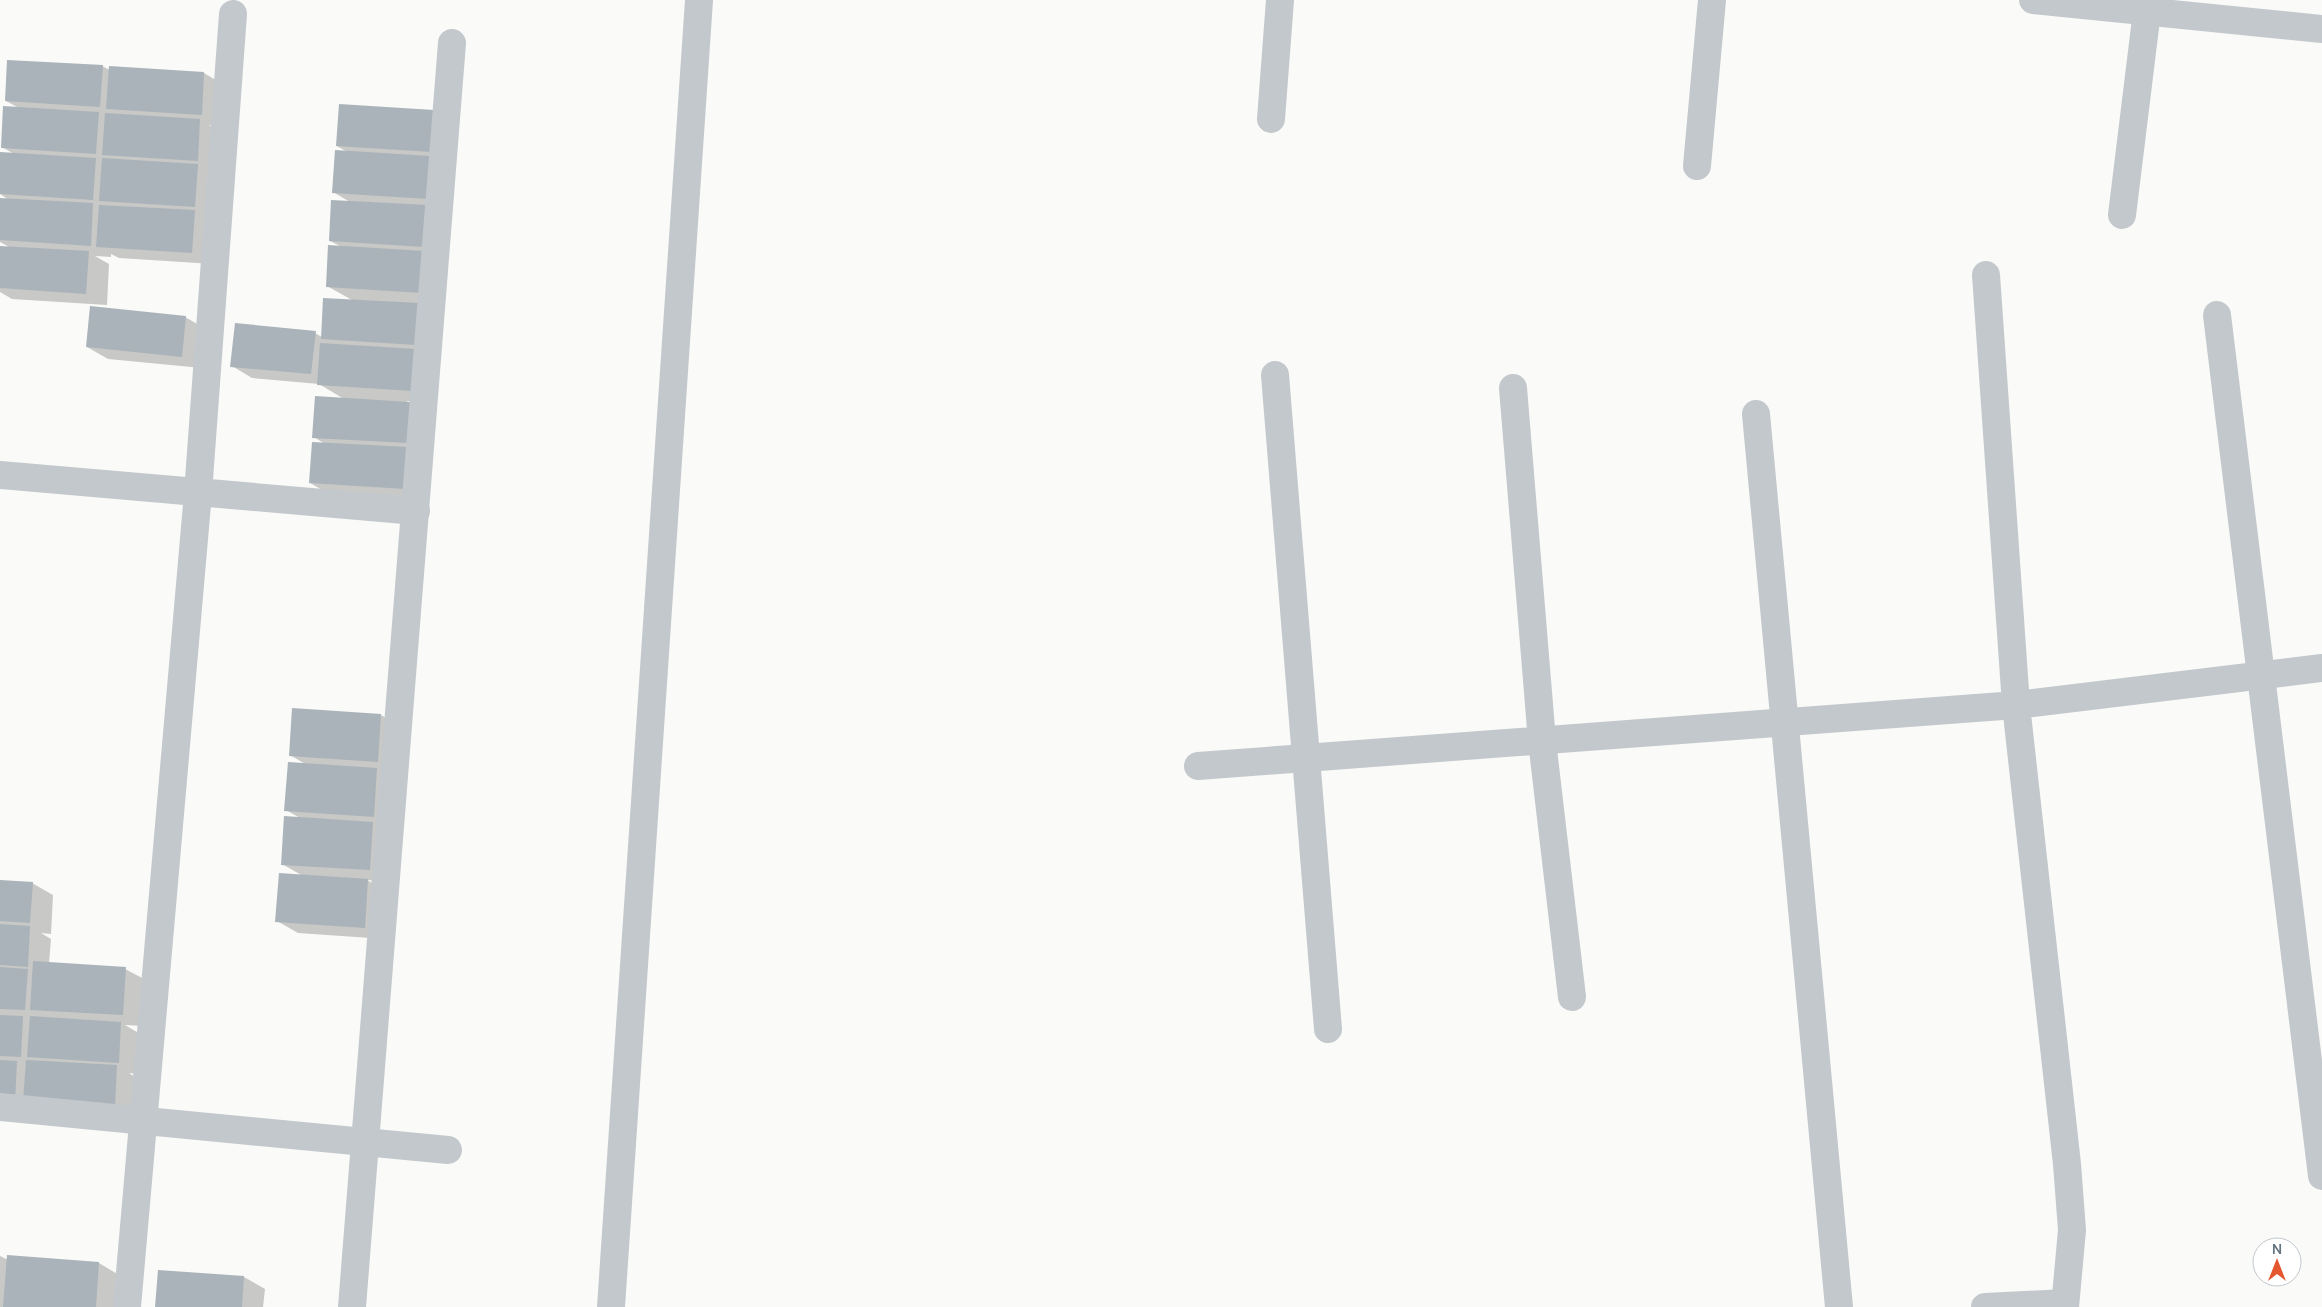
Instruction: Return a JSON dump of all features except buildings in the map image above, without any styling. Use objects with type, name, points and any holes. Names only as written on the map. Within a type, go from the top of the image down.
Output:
[{"type":"street","points":[[611,1307],[699,0]]},
{"type":"street","points":[[1271,119],[1280,0]]},
{"type":"street","points":[[1697,166],[1712,0]]},
{"type":"street","points":[[2033,0],[2322,28]]},
{"type":"street","points":[[2122,215],[2147,11]]},
{"type":"street","points":[[128,1307],[198,492],[233,14]]},
{"type":"street","points":[[352,1307],[452,43]]},
{"type":"street","points":[[1985,1307],[2065,1305],[2072,1230],[2067,1164],[2016,705],[1986,275]]},
{"type":"street","points":[[2217,315],[2322,1176]]},
{"type":"street","points":[[1275,374],[1328,1029]]},
{"type":"street","points":[[1513,388],[1542,740],[1572,997]]},
{"type":"street","points":[[1756,414],[1838,1307]]},
{"type":"street","points":[[0,475],[416,511]]},
{"type":"street","points":[[1198,766],[2016,705],[2322,668]]},
{"type":"street","points":[[0,1107],[448,1150]]}]
